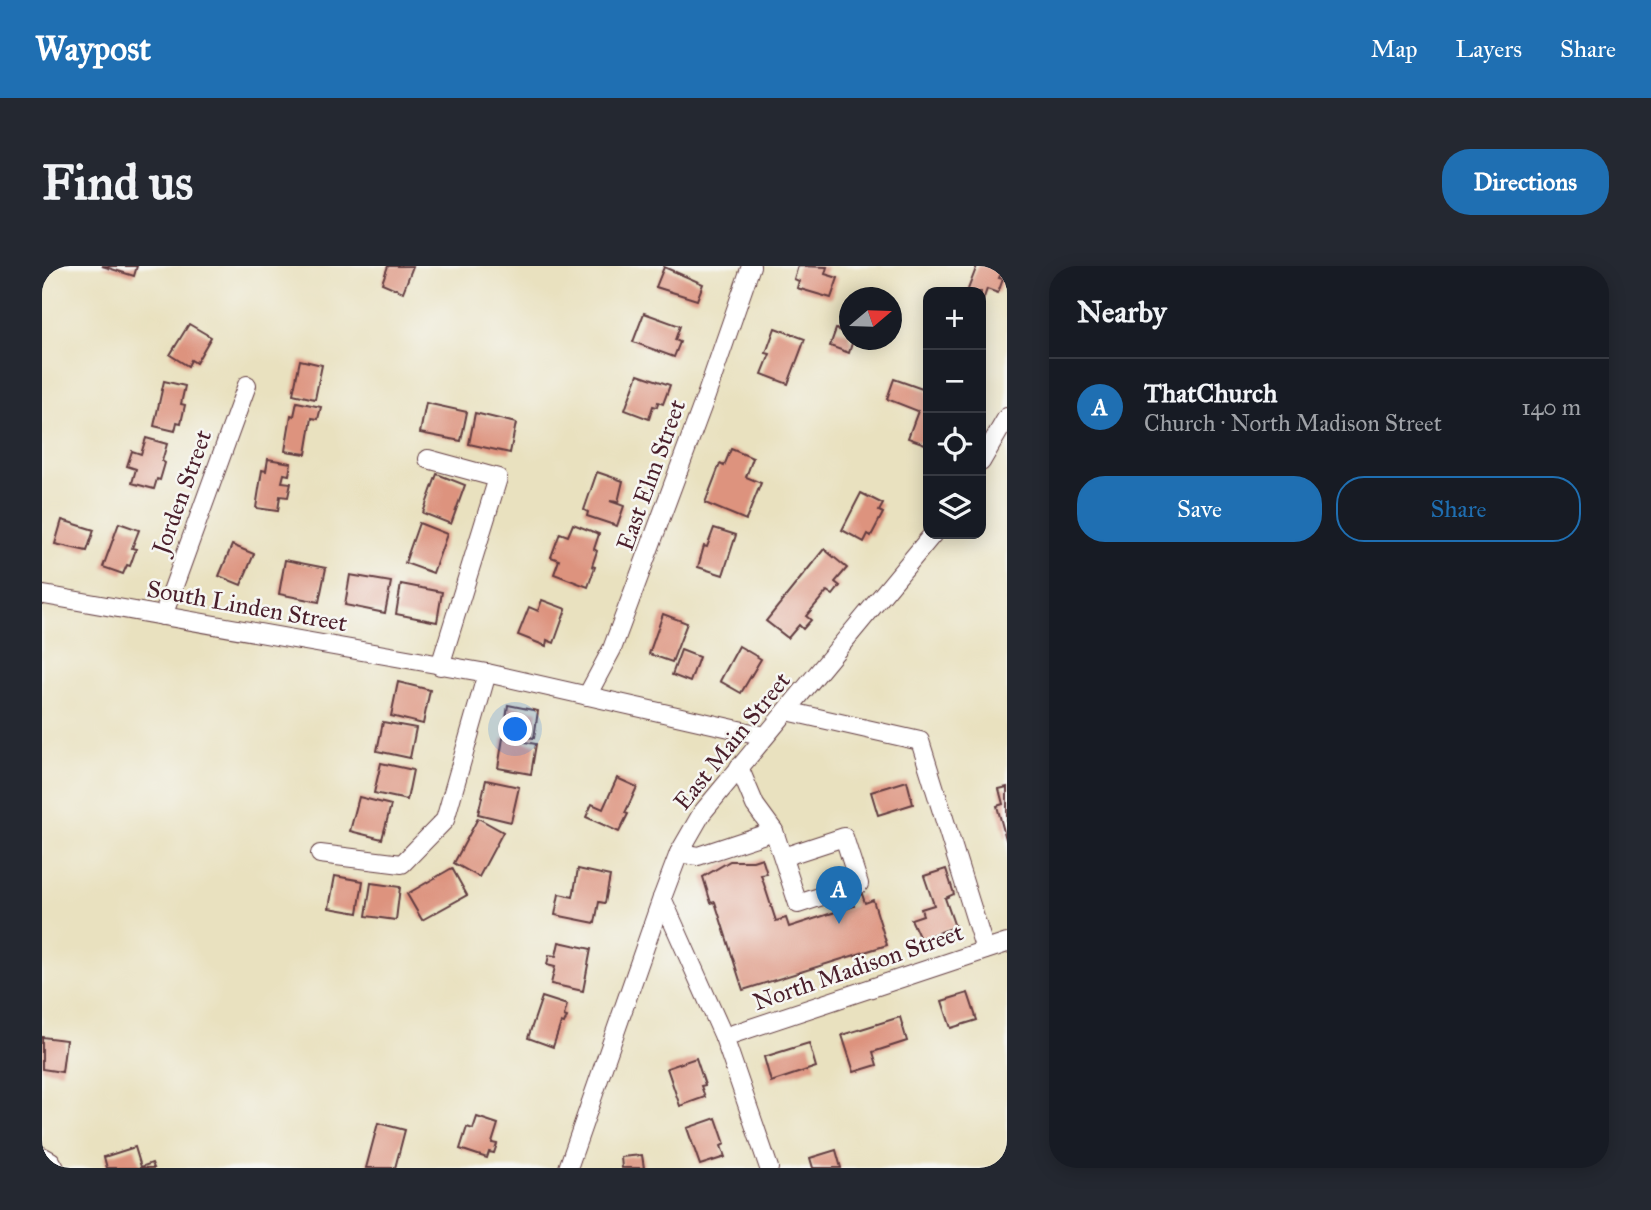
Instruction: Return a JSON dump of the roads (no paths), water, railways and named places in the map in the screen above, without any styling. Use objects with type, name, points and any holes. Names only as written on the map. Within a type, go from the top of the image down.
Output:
[{"type":"street","name":"East Elm Street","points":[[587,696],[612,649],[751,266]]},
{"type":"street","name":"Jorden Street","points":[[163,616],[247,385]]},
{"type":"street","points":[[986,453],[1007,416]]},
{"type":"street","points":[[428,459],[498,478],[440,666]]},
{"type":"street","name":"East Main Street","points":[[568,1168],[679,853],[702,813],[929,539]]},
{"type":"street","name":"South Linden Street","points":[[44,595],[487,673],[765,736]]},
{"type":"street","points":[[320,854],[402,864],[445,820],[487,673]]},
{"type":"street","points":[[787,711],[920,741],[985,950]]},
{"type":"street","points":[[740,766],[755,805],[774,831],[798,904],[859,884],[844,837],[783,857]]},
{"type":"street","points":[[679,853],[698,856],[774,831]]},
{"type":"street","points":[[662,898],[724,1037],[769,1168]]},
{"type":"street","name":"North Madison Street","points":[[724,1037],[1007,943]]},
{"type":"street","points":[[42,1156],[51,1161],[55,1168]]},
{"type":"place","name":"ThatChurch","points":[[839,924]]}]
